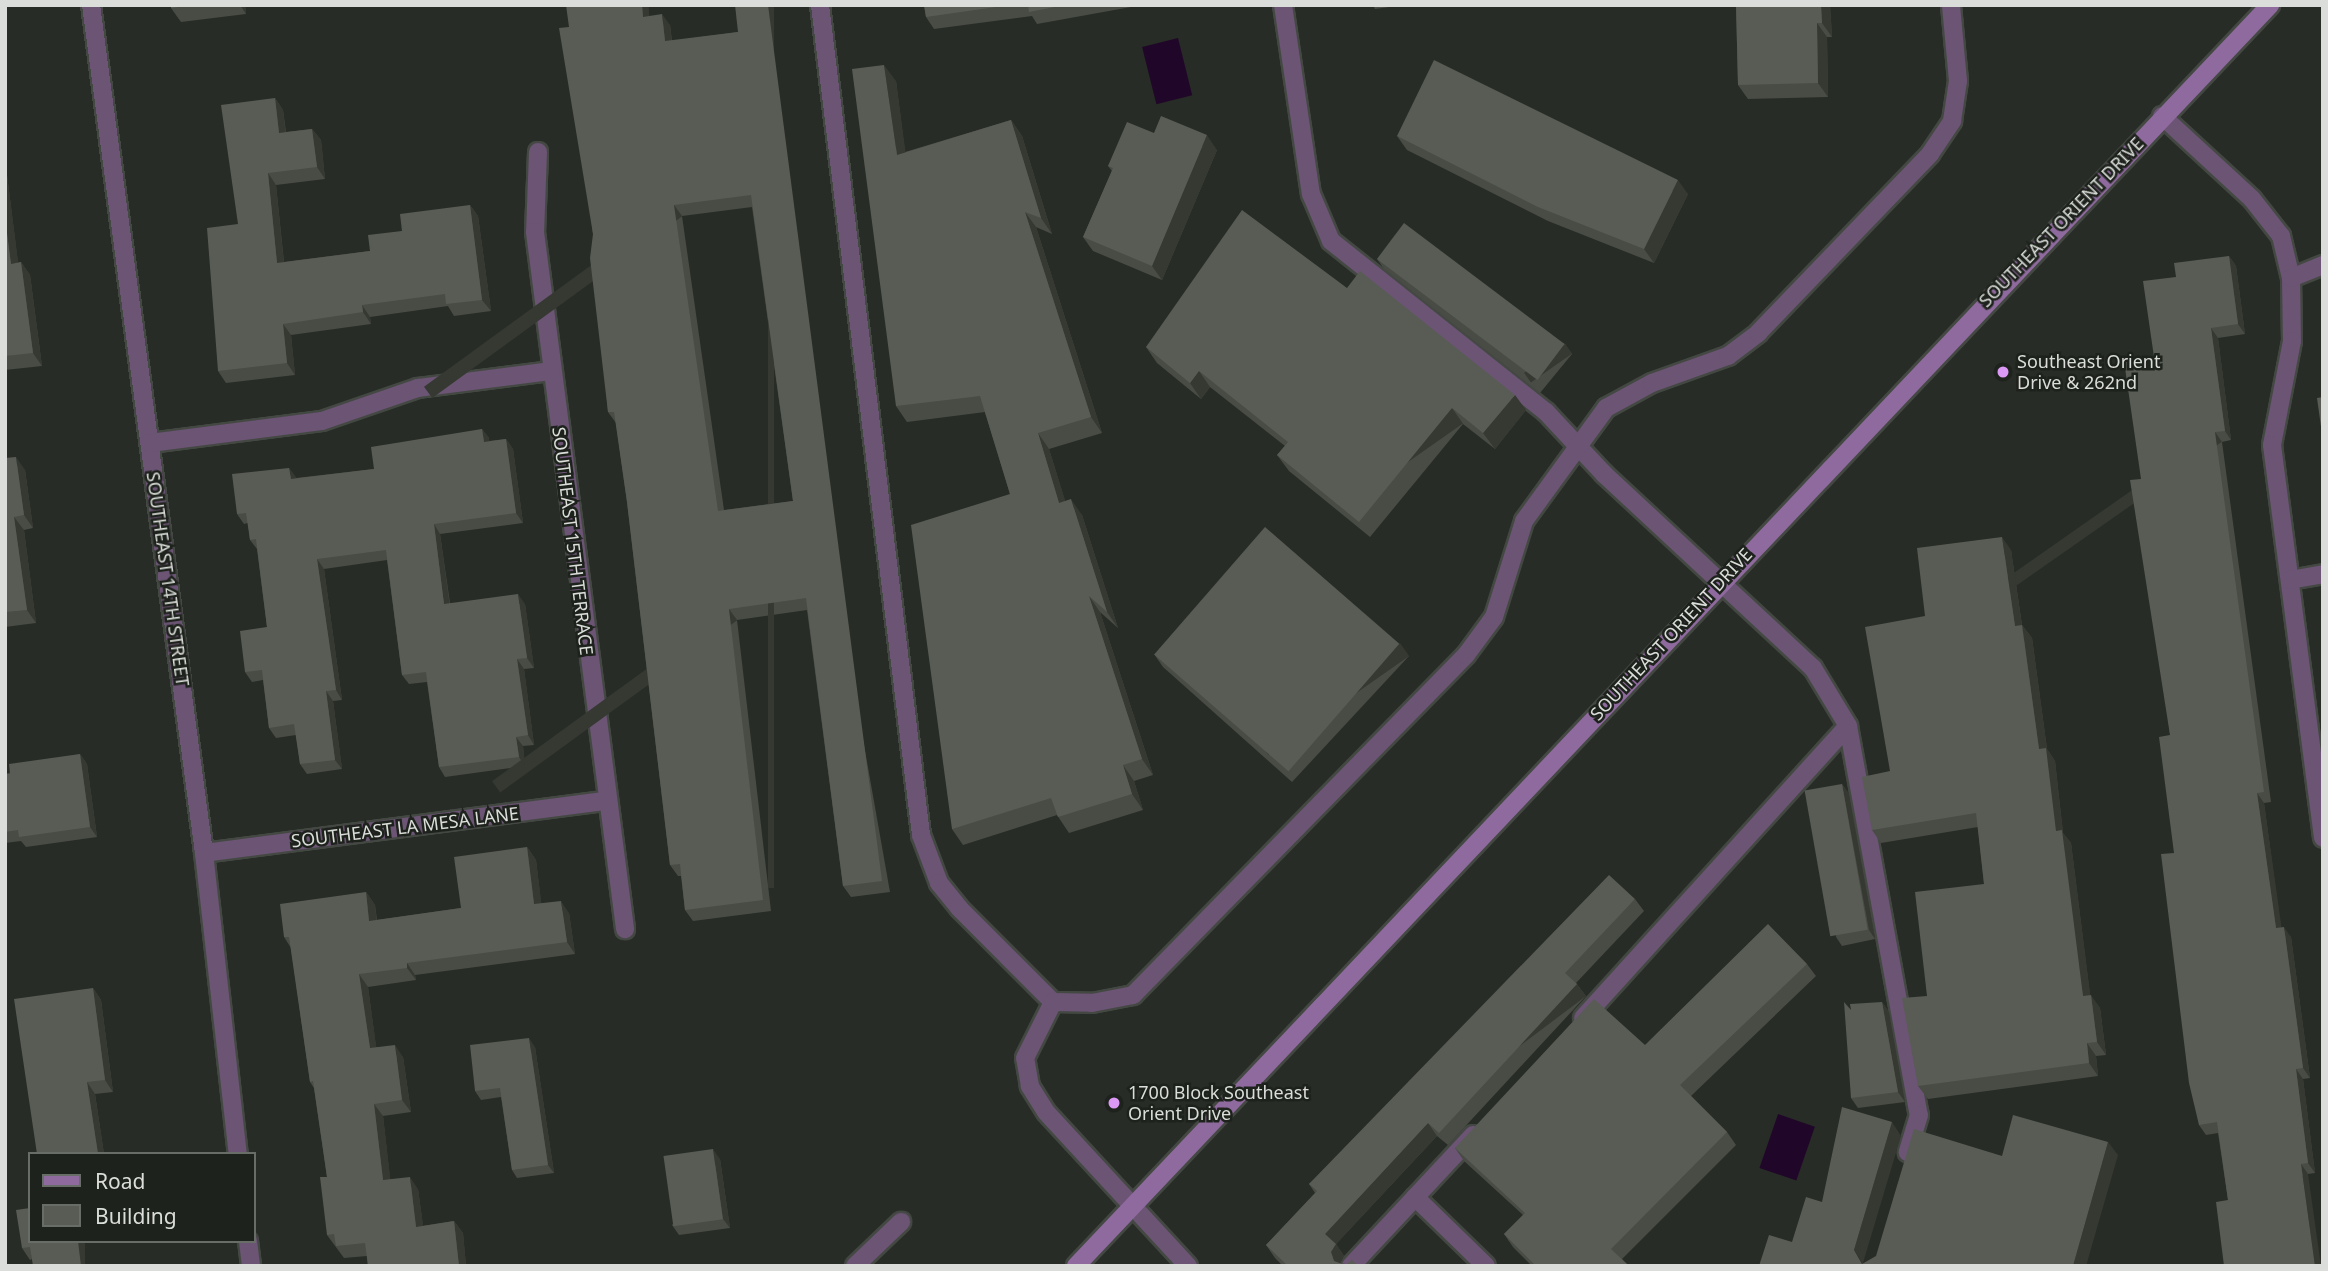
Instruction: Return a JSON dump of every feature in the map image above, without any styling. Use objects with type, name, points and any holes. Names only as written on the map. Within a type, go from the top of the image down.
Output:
[{"type":"main road","name":"SOUTHEAST ORIENT DRIVE","points":[[1076,1266],[1719,583],[2270,5]]},
{"type":"street","name":"SOUTHEAST 14TH STREET","points":[[91,5],[204,853],[238,1152]]},
{"type":"street","points":[[820,5],[921,835],[939,883],[959,908],[1053,1002],[1092,1003],[1133,995],[1466,655],[1494,617],[1524,521],[1576,444],[1606,408],[1652,383],[1728,356],[1758,333],[1930,153],[1952,121],[1958,81],[1951,5]]},
{"type":"street","points":[[1283,5],[1311,194],[1331,241],[1546,412],[1719,583],[1813,668],[1847,726],[1919,1115],[1904,1165]]},
{"type":"street","points":[[2162,116],[2252,199],[2281,236],[2291,278],[2292,341],[2272,444],[2323,838]]},
{"type":"street","name":"SOUTHEAST 15TH TERRACE","points":[[538,152],[535,232],[625,929]]},
{"type":"street","points":[[2291,278],[2323,265]]},
{"type":"street","points":[[150,443],[322,421],[418,388],[551,371]]},
{"type":"street","points":[[2290,580],[2323,575]]},
{"type":"street","points":[[1568,1034],[1847,726]]},
{"type":"street","name":"SOUTHEAST LA MESA LANE","points":[[204,853],[607,801]]},
{"type":"street","points":[[1053,1002],[1025,1058],[1030,1086],[1046,1112],[1188,1266]]},
{"type":"street","points":[[1351,1266],[1482,1126]]},
{"type":"street","points":[[1415,1197],[1486,1266]]},
{"type":"street","points":[[855,1266],[901,1222]]},
{"type":"street","points":[[248,1243],[251,1266]]},
{"type":"shaded area","points":[[1178,38],[1192,95],[1156,104],[1142,47]]},
{"type":"shaded area","points":[[1778,1114],[1815,1127],[1796,1181],[1759,1168]]},
{"type":"building","points":[[171,5],[194,5],[171,8]]},
{"type":"building","points":[[566,5],[642,5],[643,17],[662,14],[665,41],[738,32],[735,5],[768,5],[882,881],[843,886],[806,598],[729,609],[763,900],[685,910],[680,864],[670,865],[627,502],[614,412],[608,412],[590,258],[593,234],[559,28],[569,27]],"holes":[[[751,195],[793,501],[718,511],[674,205]]]},
{"type":"building","points":[[924,5],[1010,5],[926,17]]},
{"type":"building","points":[[1028,5],[1065,5],[1029,12]]},
{"type":"building","points":[[1736,5],[1821,5],[1822,23],[1817,23],[1818,83],[1738,85]]},
{"type":"building","points":[[1434,60],[1678,180],[1644,249],[1538,207],[1397,136]]},
{"type":"building","points":[[884,65],[897,155],[1011,120],[1041,218],[1025,212],[1091,417],[1038,433],[1059,503],[1071,499],[1107,612],[1089,596],[1142,759],[1123,765],[1132,794],[1058,817],[1051,798],[952,829],[911,525],[1010,494],[980,396],[896,406],[852,69]]},
{"type":"building","points":[[275,98],[279,133],[312,129],[317,167],[268,173],[277,263],[370,251],[368,235],[402,231],[400,214],[470,205],[482,300],[446,304],[445,294],[362,305],[363,312],[283,324],[287,363],[218,371],[207,228],[238,224],[221,105]]},
{"type":"building","points":[[1161,116],[1207,135],[1152,266],[1083,237],[1113,168],[1108,166],[1127,122],[1154,133]]},
{"type":"building","points":[[1242,210],[1347,288],[1360,271],[1515,395],[1483,433],[1452,408],[1359,522],[1277,455],[1288,442],[1199,371],[1190,383],[1146,347]]},
{"type":"building","points":[[5,218],[11,264],[21,262],[33,353],[5,356]]},
{"type":"building","points":[[1404,223],[1565,344],[1537,380],[1377,259]]},
{"type":"building","points":[[2229,256],[2238,324],[2211,328],[2225,431],[2215,432],[2264,792],[2257,793],[2276,928],[2284,927],[2303,1068],[2296,1069],[2308,1163],[2301,1164],[2315,1266],[2224,1266],[2216,1202],[2228,1200],[2217,1122],[2199,1125],[2189,1083],[2161,854],[2174,853],[2159,737],[2170,735],[2130,480],[2141,479],[2124,361],[2154,357],[2143,281],[2176,277],[2174,263]]},
{"type":"building","points":[[2323,397],[2323,441],[2317,398]]},
{"type":"building","points":[[482,429],[484,442],[506,439],[516,513],[434,524],[444,604],[518,594],[527,658],[517,659],[528,735],[516,737],[519,757],[439,767],[426,672],[402,675],[386,550],[317,559],[336,690],[326,691],[335,760],[300,764],[294,724],[269,728],[262,670],[245,672],[240,631],[267,627],[256,539],[250,540],[246,513],[237,514],[232,474],[289,468],[291,479],[374,469],[371,447]]},
{"type":"building","points":[[16,457],[24,515],[14,517],[27,610],[5,612],[5,458]]},
{"type":"building","points":[[1265,527],[1399,644],[1288,771],[1154,655]]},
{"type":"building","points":[[2002,537],[2015,626],[2022,625],[2039,749],[2046,748],[2056,831],[2062,830],[2083,996],[2091,995],[2097,1042],[2087,1043],[2089,1063],[1918,1086],[1902,998],[1927,996],[1915,892],[1984,884],[1976,813],[1872,830],[1862,777],[1890,771],[1865,627],[1925,616],[1917,548]]},
{"type":"building","points":[[80,754],[90,827],[19,837],[18,830],[5,832],[5,774],[10,774],[9,764]]},
{"type":"building","points":[[1842,784],[1868,930],[1830,936],[1805,791]]},
{"type":"building","points":[[527,847],[534,904],[561,901],[567,942],[407,963],[407,968],[359,974],[370,1048],[395,1045],[402,1100],[374,1104],[383,1180],[410,1177],[416,1227],[454,1221],[459,1266],[368,1266],[365,1243],[336,1246],[334,1234],[327,1235],[320,1177],[327,1177],[289,937],[284,937],[280,904],[366,892],[369,921],[461,908],[454,857]]},
{"type":"building","points":[[1609,875],[1635,899],[1565,973],[1577,984],[1439,1133],[1428,1123],[1325,1234],[1336,1244],[1331,1252],[1334,1261],[1345,1265],[1352,1260],[1358,1266],[1288,1266],[1266,1245],[1317,1191],[1309,1184]]},
{"type":"building","points":[[1768,924],[1807,964],[1680,1085],[1727,1132],[1611,1249],[1629,1266],[1536,1266],[1504,1234],[1525,1213],[1455,1148],[1594,999],[1645,1045]]},
{"type":"building","points":[[93,988],[105,1080],[87,1082],[98,1152],[37,1152],[14,999]]},
{"type":"building","points":[[1844,1002],[1851,1010],[1850,1004],[1882,1002],[1898,1092],[1851,1098]]},
{"type":"building","points":[[529,1038],[548,1165],[512,1170],[500,1088],[475,1091],[470,1045]]},
{"type":"building","points":[[1842,1107],[1892,1122],[1854,1250],[1862,1264],[1876,1256],[1914,1129],[2002,1156],[2013,1115],[2108,1142],[2073,1266],[1759,1266],[1769,1235],[1792,1242],[1806,1197],[1822,1202]]},
{"type":"building","points":[[713,1149],[723,1219],[673,1226],[663,1156]]},
{"type":"building","points":[[28,1208],[28,1243],[78,1243],[81,1266],[33,1266],[30,1247],[22,1248],[16,1210]]},
{"type":"place","name":"Southeast Orient Drive & 262nd","points":[[2003,372]]},
{"type":"place","name":"1700 Block Southeast Orient Drive","points":[[1114,1103]]}]
